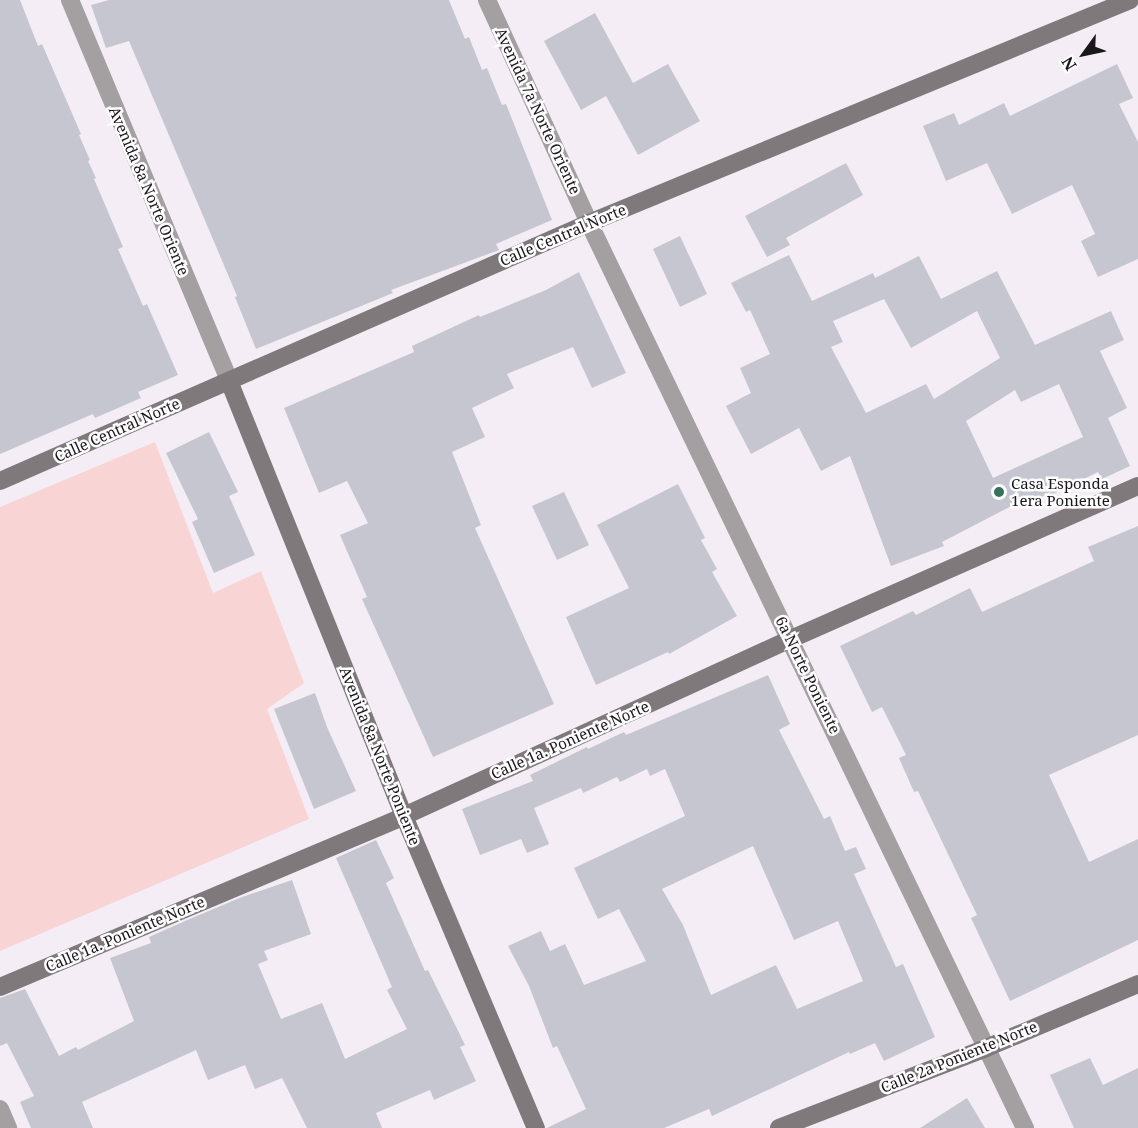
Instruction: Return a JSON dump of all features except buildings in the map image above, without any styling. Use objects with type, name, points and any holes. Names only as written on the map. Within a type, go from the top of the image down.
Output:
[{"type":"main road","name":"Calle Central Norte","points":[[0,481],[589,223],[1130,0]]},
{"type":"main road","name":"Avenida 8a Norte Poniente","points":[[229,381],[404,816],[536,1128]]},
{"type":"main road","name":"Calle 1a. Poniente Norte","points":[[0,987],[404,816],[791,639],[1138,486]]},
{"type":"main road","name":"Calle 2a Poniente Norte","points":[[779,1128],[986,1048],[1138,984]]},
{"type":"street","name":"Avenida 8a Norte Oriente","points":[[70,0],[229,381]]},
{"type":"street","name":"Avenida 7a Norte Oriente","points":[[487,0],[589,223]]},
{"type":"street","name":"6a Norte Poniente","points":[[589,223],[1025,1128]]},
{"type":"street","points":[[0,1109],[8,1128]]},
{"type":"shaded area","points":[[155,442],[213,593],[261,571],[304,683],[267,709],[309,819],[0,951],[0,507]]},
{"type":"place","name":"Casa Esponda 1era Poniente","points":[[999,492]]}]
